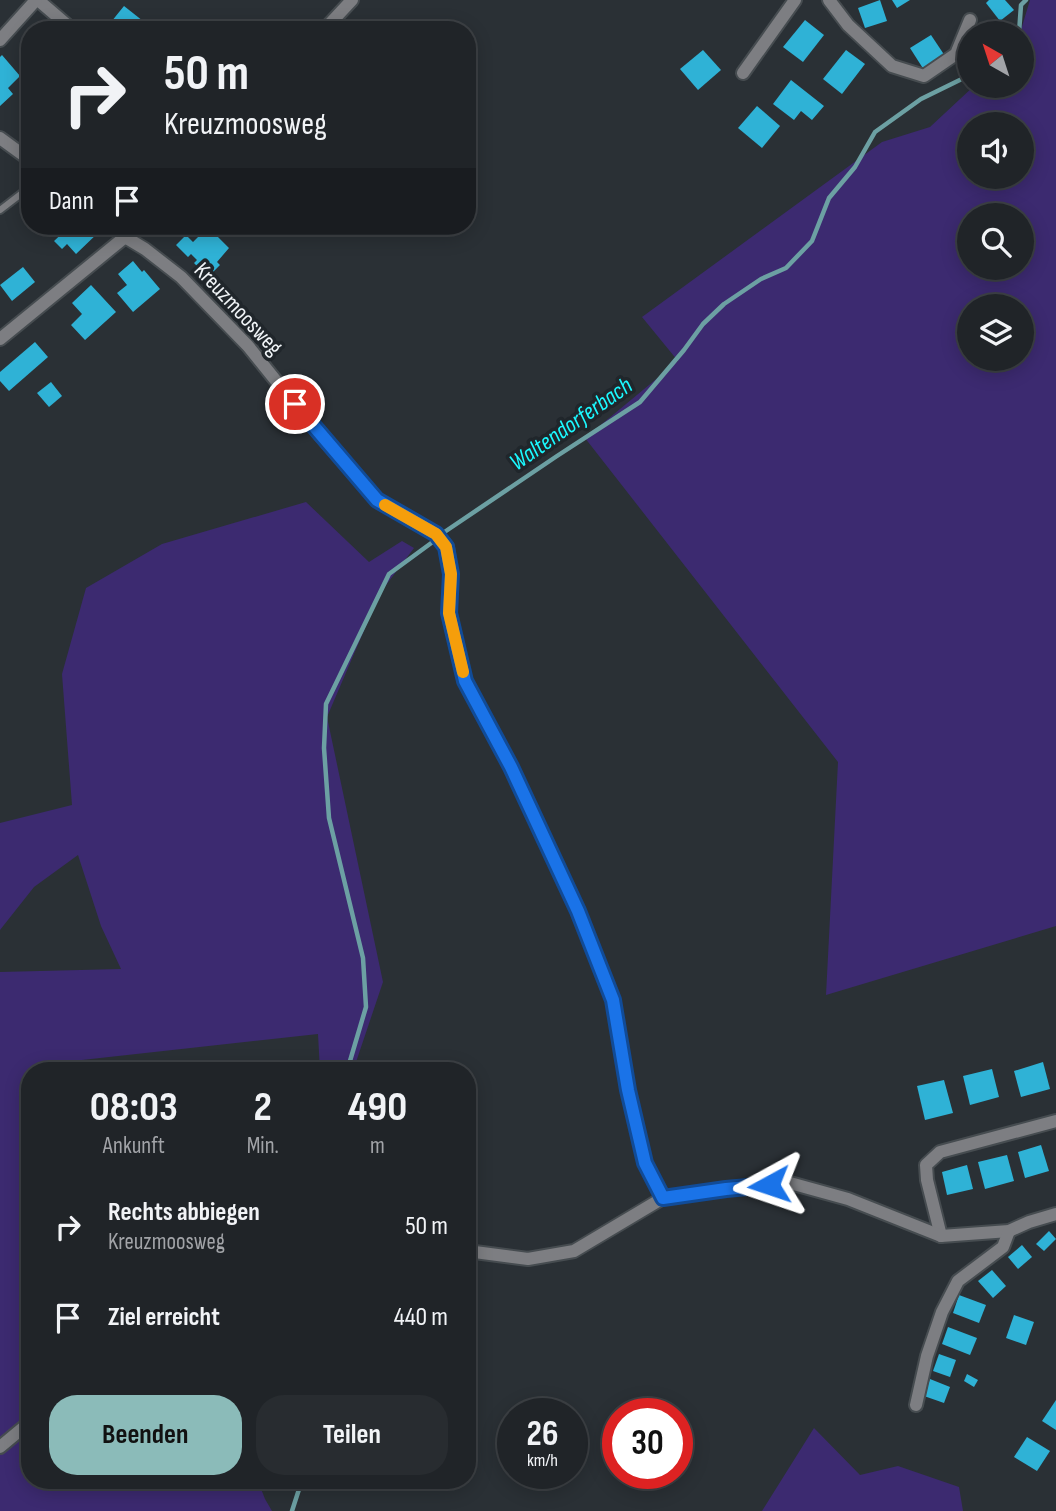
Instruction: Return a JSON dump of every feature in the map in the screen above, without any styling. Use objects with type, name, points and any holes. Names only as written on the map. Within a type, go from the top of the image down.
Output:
[{"type":"street","points":[[0,40],[37,0],[63,21]]},
{"type":"street","points":[[332,21],[352,0]]},
{"type":"street","points":[[743,73],[795,0]]},
{"type":"street","points":[[829,0],[848,26],[892,66],[924,76],[956,54],[970,20]]},
{"type":"street","points":[[0,138],[21,153]]},
{"type":"street","points":[[0,340],[125,237],[122,235]]},
{"type":"street","name":"Kreuzmoosweg","points":[[125,237],[145,248],[181,277],[248,346],[377,500],[436,534],[446,547],[451,574],[449,613],[465,681],[511,767],[578,911],[613,1000],[628,1090],[645,1163],[663,1198]]},
{"type":"street","points":[[941,1236],[927,1180],[926,1165],[940,1152],[1056,1121]]},
{"type":"street","points":[[476,1252],[528,1259],[574,1251],[663,1198],[790,1183],[848,1199],[941,1236],[1009,1231],[1056,1214]]},
{"type":"street","points":[[916,1405],[927,1356],[942,1312],[954,1288],[958,1281],[1003,1247],[1009,1231]]},
{"type":"street","points":[[0,1447],[21,1430]]},
{"type":"lane","points":[[0,210],[21,194]]},
{"type":"shaded area","points":[[1030,0],[1056,0],[1056,926],[826,995],[838,762],[585,438],[678,361],[642,317],[882,142],[930,127],[961,98],[1034,98],[1034,21],[1024,21]]},
{"type":"shaded area","points":[[306,502],[369,562],[402,541],[414,548],[380,593],[327,717],[383,982],[356,1062],[320,1062],[318,1034],[80,1062],[21,1062],[21,1489],[261,1489],[272,1511],[0,1511],[0,972],[121,969],[101,926],[78,855],[34,887],[0,930],[0,823],[72,805],[62,674],[86,588],[162,544]]},
{"type":"shaded area","points":[[814,1428],[860,1475],[898,1466],[959,1487],[963,1511],[762,1511]]},
{"type":"building","points":[[880,0],[887,21],[865,28],[858,8]]},
{"type":"building","points":[[892,0],[910,0],[897,8]]},
{"type":"building","points":[[989,0],[1005,0],[1014,10],[1000,21],[986,3]]},
{"type":"building","points":[[124,6],[143,21],[112,21]]},
{"type":"building","points":[[805,20],[824,35],[803,62],[783,47]]},
{"type":"building","points":[[931,35],[945,56],[924,70],[910,48]]},
{"type":"building","points":[[703,50],[721,70],[698,90],[680,69]]},
{"type":"building","points":[[846,50],[865,64],[842,94],[823,79]]},
{"type":"building","points":[[2,55],[20,76],[8,88],[13,94],[0,106],[0,57]]},
{"type":"building","points":[[791,80],[824,106],[812,120],[801,111],[794,120],[773,104]]},
{"type":"building","points":[[757,106],[780,126],[762,148],[738,128]]},
{"type":"building","points":[[60,235],[96,235],[76,254],[67,244],[62,249],[54,241]]},
{"type":"building","points":[[186,235],[193,242],[200,235],[216,235],[229,248],[217,262],[220,265],[208,277],[194,263],[197,260],[191,254],[188,257],[176,245]]},
{"type":"building","points":[[133,261],[160,289],[133,312],[117,293],[127,285],[118,274]]},
{"type":"building","points":[[23,267],[35,282],[12,301],[0,285]]},
{"type":"building","points":[[91,285],[116,312],[85,340],[71,325],[82,314],[72,303]]},
{"type":"building","points":[[35,342],[48,357],[9,391],[0,381],[0,372]]},
{"type":"building","points":[[51,382],[62,396],[49,407],[37,393]]},
{"type":"building","points":[[1043,1062],[1050,1089],[1021,1097],[1014,1071]]},
{"type":"building","points":[[992,1069],[999,1097],[970,1105],[963,1076]]},
{"type":"building","points":[[944,1080],[953,1113],[925,1120],[917,1086]]},
{"type":"building","points":[[1041,1145],[1049,1171],[1025,1178],[1018,1152]]},
{"type":"building","points":[[1007,1155],[1014,1181],[985,1189],[978,1162]]},
{"type":"building","points":[[967,1165],[973,1189],[947,1195],[942,1172]]},
{"type":"building","points":[[1049,1231],[1056,1239],[1044,1251],[1036,1244]]},
{"type":"building","points":[[1022,1245],[1032,1257],[1018,1269],[1008,1257]]},
{"type":"building","points":[[992,1270],[1006,1286],[993,1298],[978,1281]]},
{"type":"building","points":[[959,1295],[986,1305],[979,1323],[953,1313]]},
{"type":"building","points":[[1014,1315],[1034,1322],[1026,1345],[1006,1338]]},
{"type":"building","points":[[948,1327],[977,1338],[970,1355],[942,1344]]},
{"type":"building","points":[[939,1354],[956,1360],[950,1377],[933,1371]]},
{"type":"building","points":[[967,1374],[978,1380],[974,1387],[964,1381]]},
{"type":"building","points":[[930,1379],[950,1387],[944,1403],[924,1396]]},
{"type":"building","points":[[1056,1400],[1056,1430],[1042,1421]]},
{"type":"building","points":[[1027,1437],[1050,1451],[1037,1471],[1014,1457]]},
{"type":"waterway","name":"Waltendorferbach","points":[[1020,21],[1021,5],[1026,0]]},
{"type":"waterway","name":"Waltendorferbach","points":[[443,533],[640,402],[703,324],[724,304],[761,279],[786,268],[812,241],[829,198],[855,167],[875,132],[921,99],[957,81]]},
{"type":"waterway","name":"Waltendorferbach","points":[[350,1062],[366,1007],[363,958],[329,818],[324,748],[326,704],[389,574],[434,541]]},
{"type":"waterway","name":"Waltendorferbach","points":[[292,1511],[299,1489]]},
{"type":"slow traffic","points":[[385,505],[436,534],[446,547],[451,574],[449,613],[463,672]]},
{"type":"route","points":[[295,404],[377,500],[436,534],[446,547],[451,574],[449,613],[465,681],[511,767],[578,911],[613,1000],[628,1090],[645,1163],[663,1198],[769,1185]]}]
